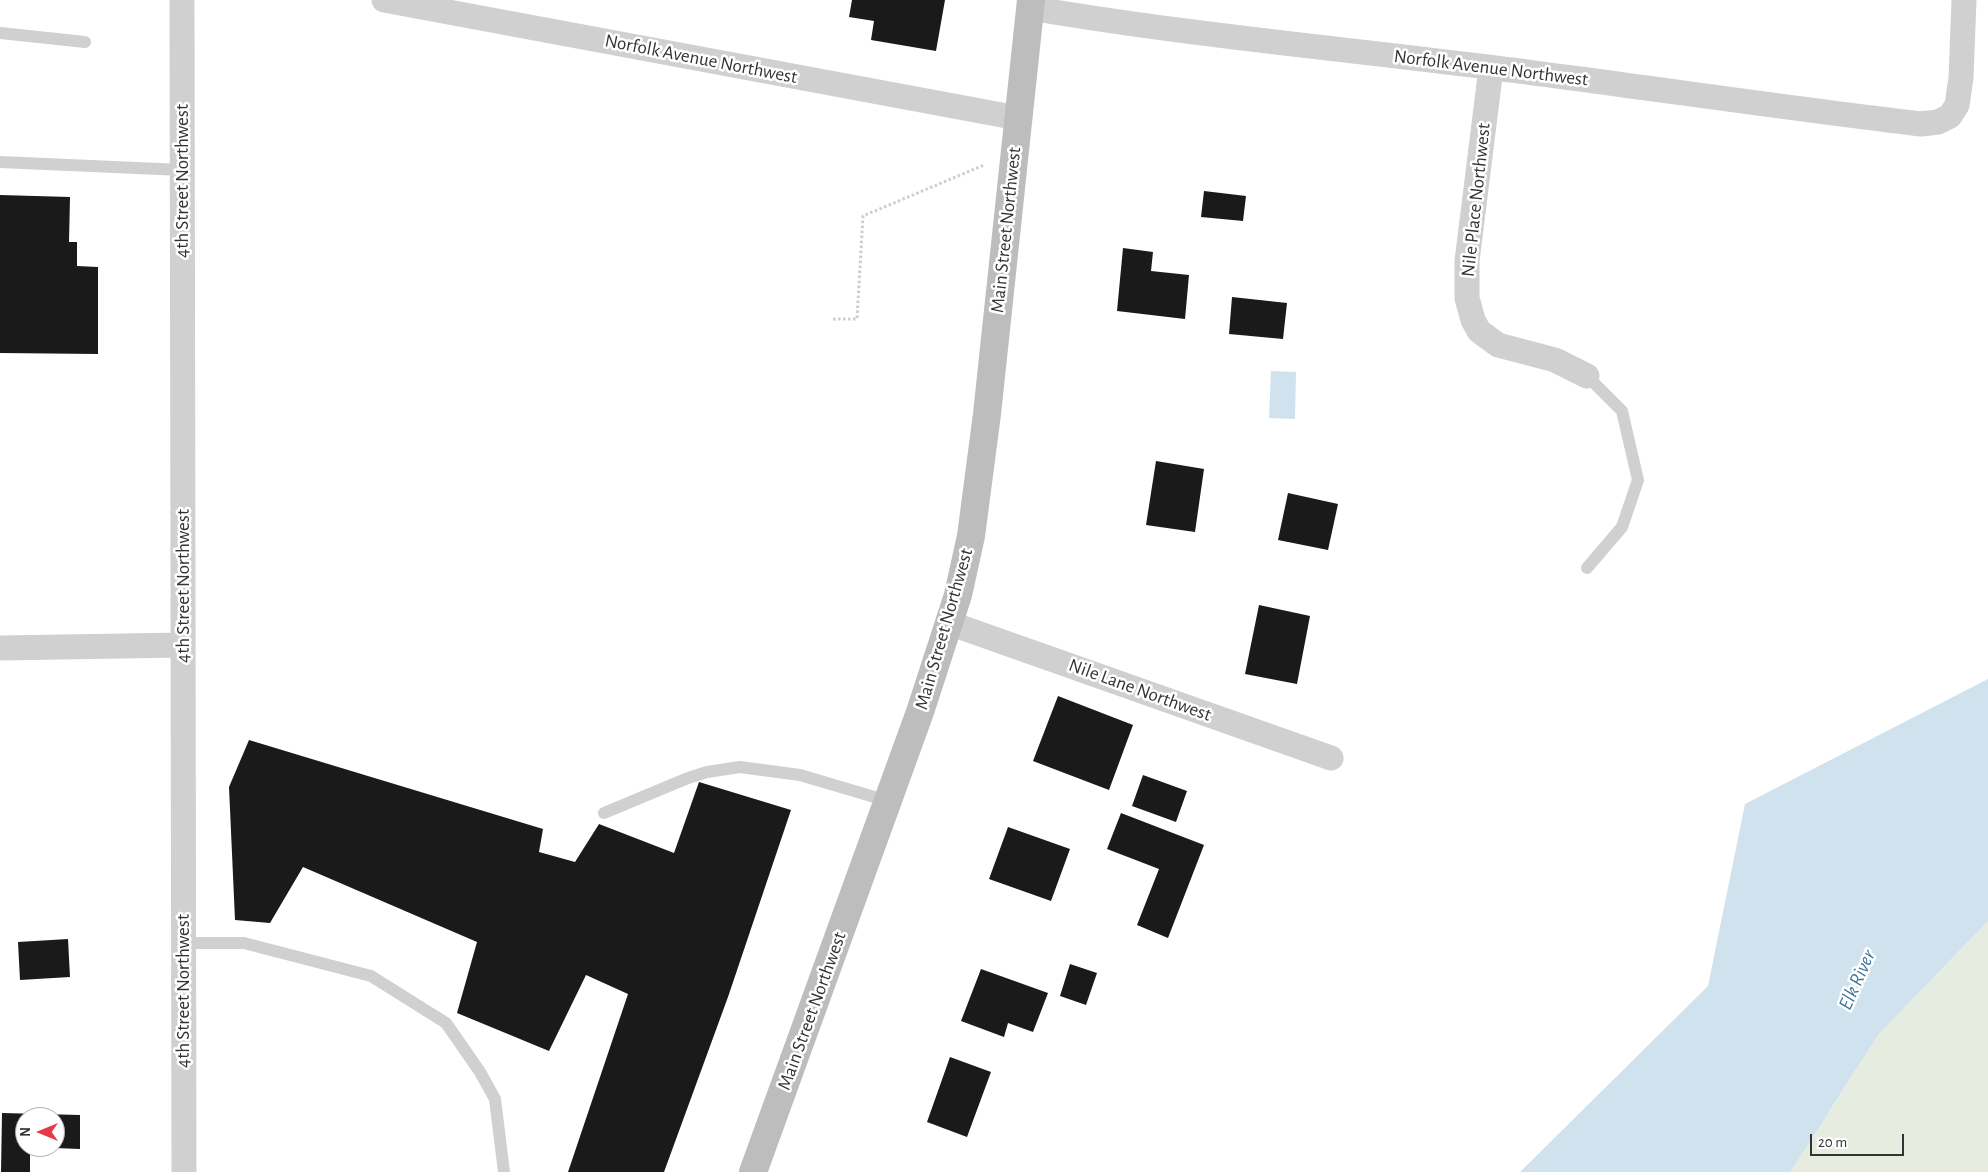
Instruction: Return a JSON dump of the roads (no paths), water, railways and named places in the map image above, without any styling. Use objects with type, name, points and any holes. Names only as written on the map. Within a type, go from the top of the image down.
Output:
[{"type":"street","name":"4th Street Northwest","points":[[182,0],[184,1172]]},
{"type":"street","name":"Norfolk Avenue Northwest","points":[[384,0],[1018,118]]},
{"type":"street","name":"Norfolk Avenue Northwest","points":[[1031,4],[1099,20],[1491,68],[1921,124],[1938,122],[1950,116],[1957,105],[1962,78],[1964,0]]},
{"type":"street","name":"Main Street Northwest","points":[[753,1172],[920,712],[958,595],[971,536],[987,414],[1031,4]]},
{"type":"street","name":"Nile Place Northwest","points":[[1491,68],[1467,261],[1467,298],[1473,320],[1479,331],[1498,346],[1555,360],[1587,376]]},
{"type":"street","name":"Nile Lane Northwest","points":[[949,622],[1331,758]]},
{"type":"street","points":[[0,648],[183,645]]},
{"type":"lane","points":[[0,33],[85,42]]},
{"type":"lane","points":[[0,162],[182,170]]},
{"type":"lane","points":[[1587,376],[1622,411],[1638,480],[1622,527],[1587,568]]},
{"type":"lane","points":[[604,813],[688,778],[707,772],[740,767],[800,776],[888,801]]},
{"type":"lane","points":[[183,943],[244,943],[371,976],[446,1023],[480,1072],[495,1099],[504,1172]]},
{"type":"water","points":[[1271,371],[1296,372],[1295,419],[1269,418]]},
{"type":"water","name":"Elk River","points":[[1988,679],[1988,921],[1879,1034],[1790,1172],[1520,1172],[1708,986],[1745,804]]}]
